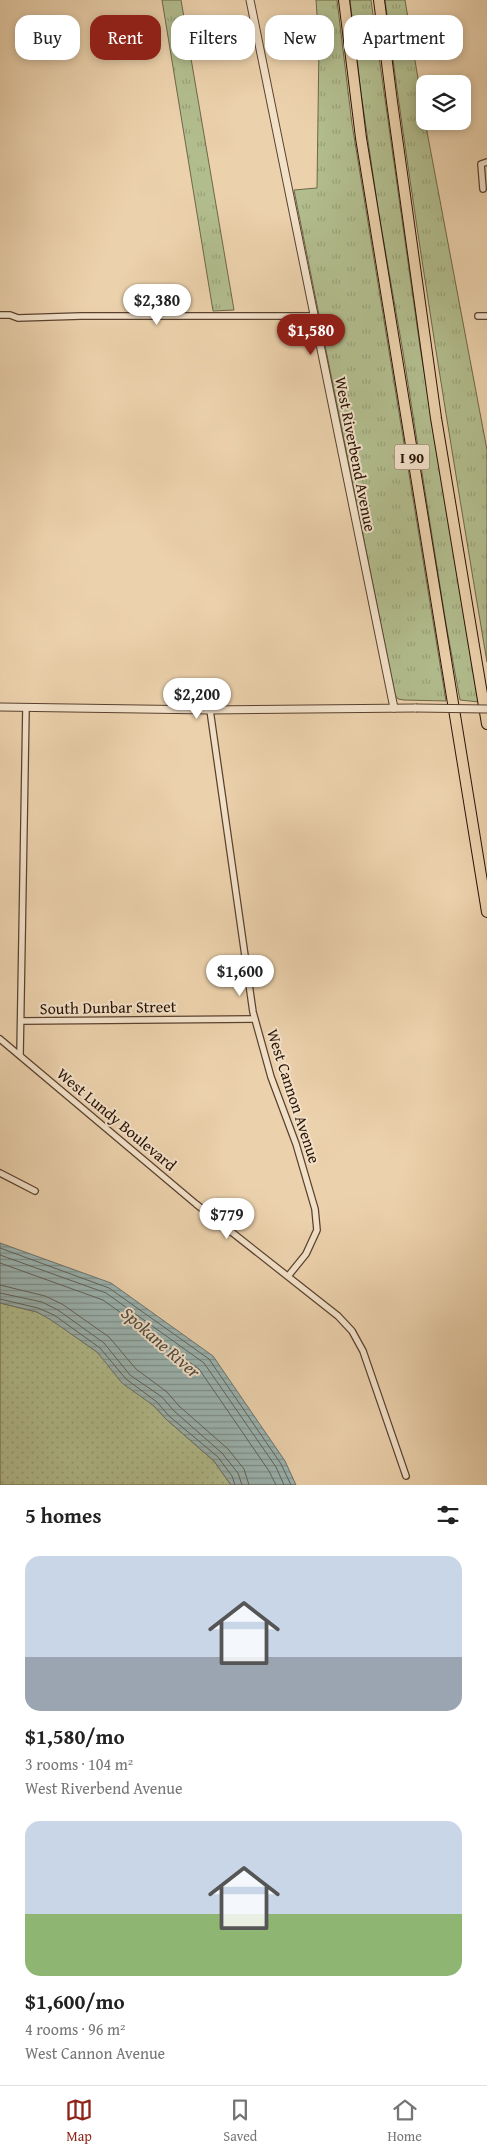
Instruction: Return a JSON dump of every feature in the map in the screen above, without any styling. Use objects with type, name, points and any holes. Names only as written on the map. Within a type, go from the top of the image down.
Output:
[{"type":"highway","name":"I 90","points":[[344,0],[361,138],[487,912]]},
{"type":"highway","name":"I 90","points":[[379,0],[436,418],[487,724]]},
{"type":"street","name":"West Riverbend Avenue","points":[[250,0],[394,708]]},
{"type":"street","points":[[483,189],[480,164],[487,162]]},
{"type":"street","points":[[0,315],[10,315],[18,318],[81,316],[314,316]]},
{"type":"street","points":[[478,316],[487,316]]},
{"type":"street","points":[[0,707],[210,710],[487,709]]},
{"type":"street","points":[[20,1055],[26,707]]},
{"type":"street","name":"West Cannon Avenue","points":[[210,710],[254,1019],[271,1077],[296,1144],[315,1209],[317,1230],[306,1254],[289,1275]]},
{"type":"street","name":"South Dunbar Street","points":[[21,1021],[254,1019]]},
{"type":"street","name":"West Lundy Boulevard","points":[[0,1039],[196,1204],[332,1310],[352,1331],[363,1351],[406,1476]]},
{"type":"street","points":[[0,1173],[35,1191]]},
{"type":"green space","points":[[162,0],[181,0],[184,15],[171,15],[171,55]]},
{"type":"green space","points":[[316,0],[337,0],[352,124],[446,701],[404,700],[398,699],[395,695],[294,190],[317,188],[319,60],[334,60],[334,15],[317,15]]},
{"type":"green space","points":[[350,0],[371,0],[373,15],[352,15]]},
{"type":"green space","points":[[385,0],[405,0],[407,15],[387,15]]},
{"type":"green space","points":[[172,60],[191,60],[234,310],[213,311]]},
{"type":"green space","points":[[357,60],[379,60],[420,347],[479,702],[460,700],[378,209]]},
{"type":"green space","points":[[393,60],[415,60],[417,75],[416,130],[427,130],[487,450],[487,662],[433,332]]},
{"type":"green space","points":[[0,1303],[37,1312],[52,1320],[97,1352],[166,1419],[214,1461],[231,1485],[0,1485]]},
{"type":"water","name":"Spokane River","points":[[0,1243],[111,1283],[213,1356],[285,1461],[296,1485],[231,1485],[214,1461],[154,1406],[122,1383],[97,1352],[37,1312],[0,1303]]}]
